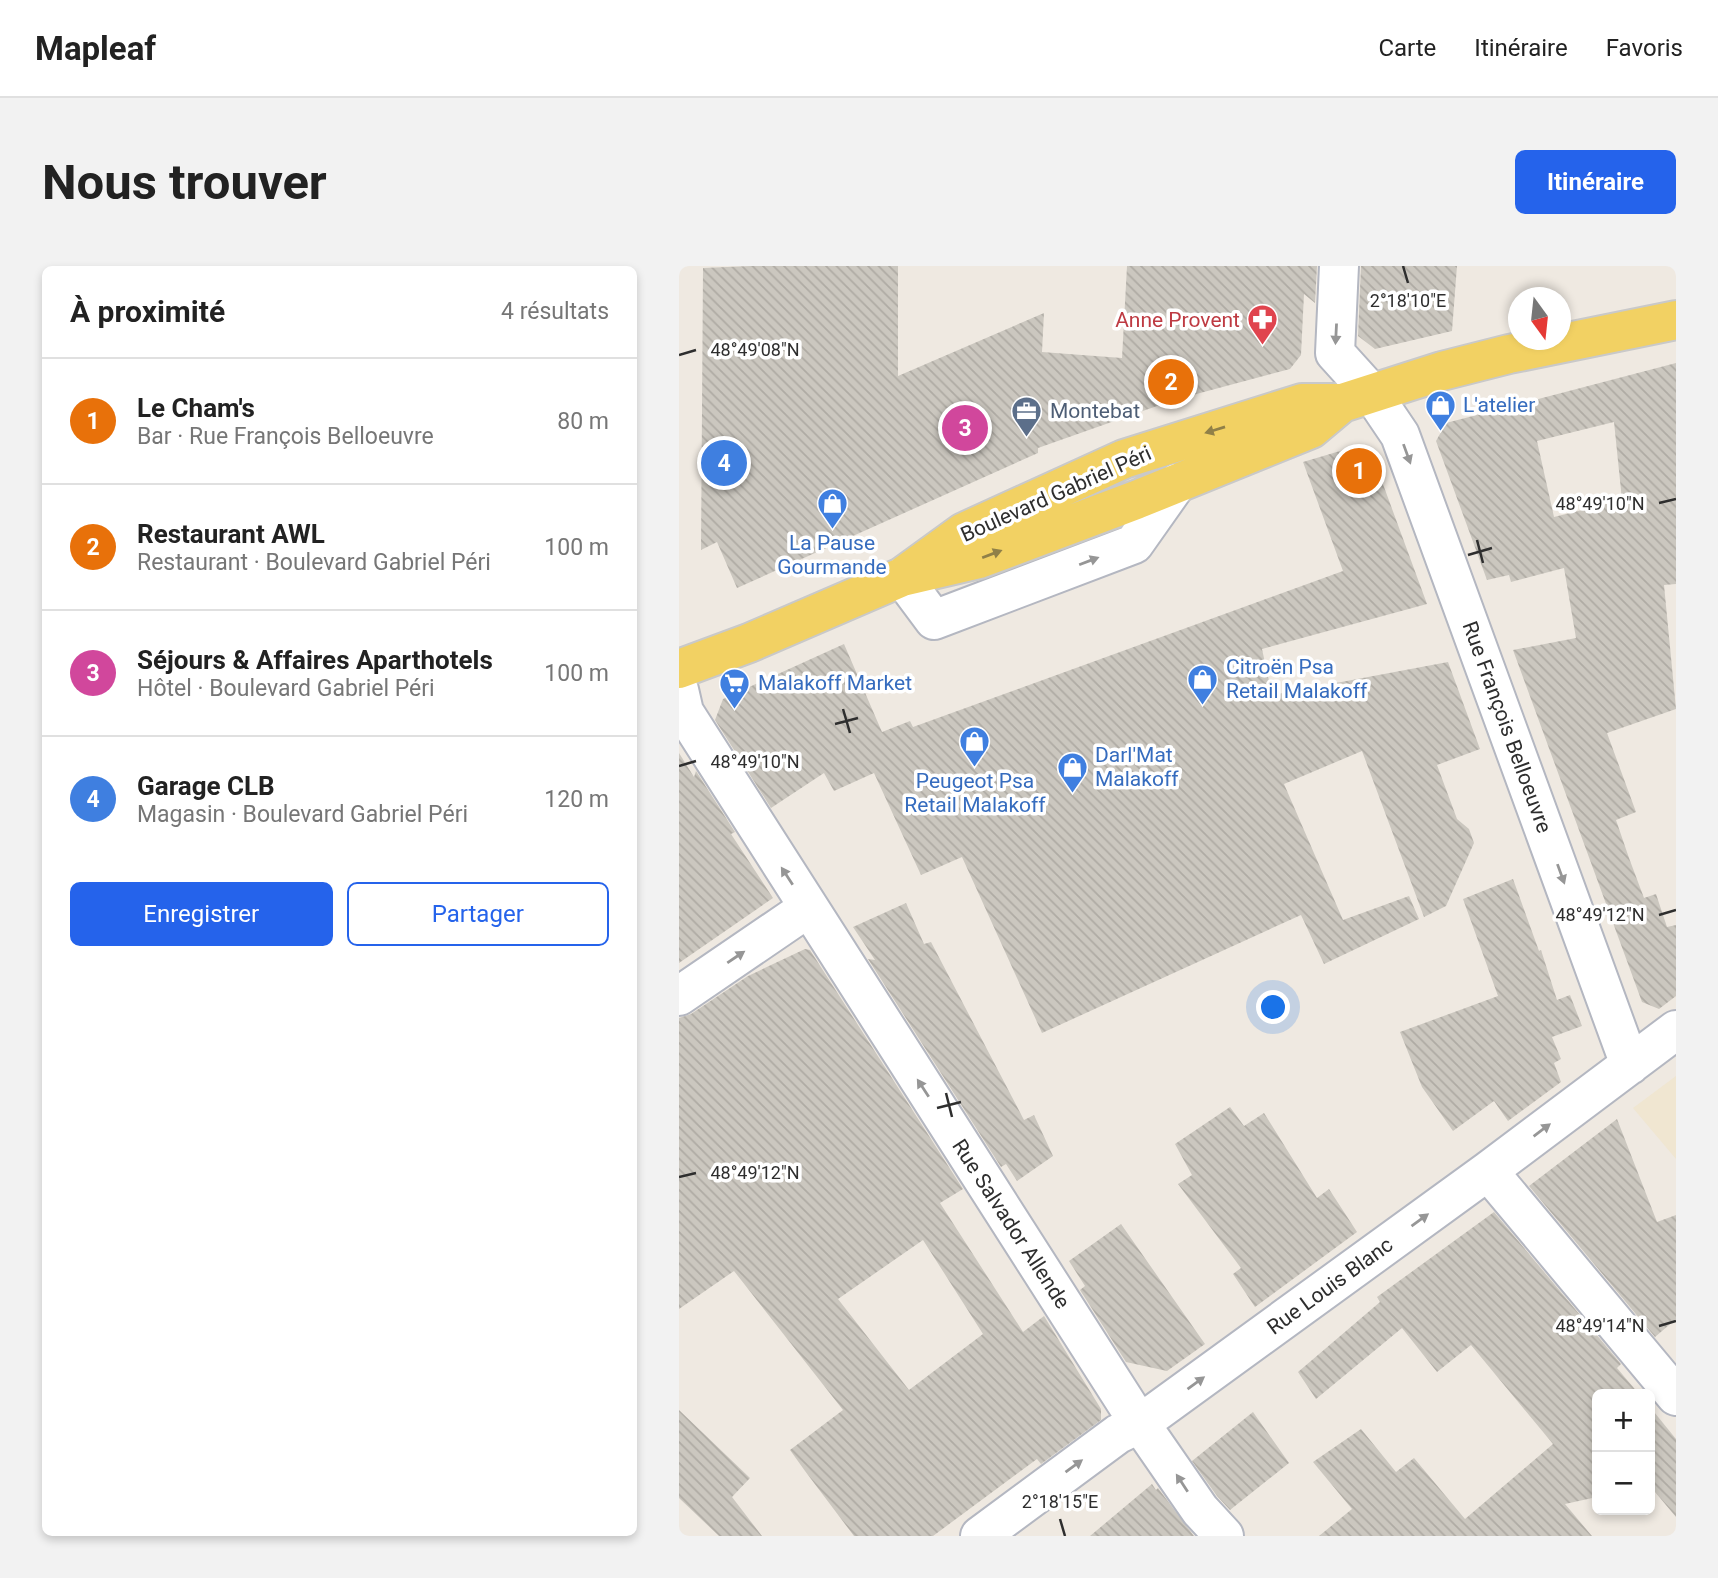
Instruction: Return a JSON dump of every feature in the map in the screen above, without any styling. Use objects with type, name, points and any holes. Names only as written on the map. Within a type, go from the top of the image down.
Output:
[{"type":"main road","name":"Boulevard Gabriel Péri","points":[[679,669],[749,643],[902,577],[979,559],[1177,483],[1311,429],[1358,399],[1442,371],[1509,354],[1676,320]]},
{"type":"main road","name":"Boulevard Gabriel Péri","points":[[902,577],[964,532],[1123,459],[1302,403],[1358,399]]},
{"type":"street","name":"Rue François Belloeuvre","points":[[1339,266],[1335,353],[1358,399],[1400,436],[1630,1065]]},
{"type":"street","name":"Rue Salvador Allende","points":[[679,690],[684,712],[808,908],[1141,1423],[1200,1510],[1224,1536]]},
{"type":"street","points":[[679,996],[808,908]]},
{"type":"street","name":"Rue Louis Blanc","points":[[980,1536],[1118,1434],[1141,1423],[1488,1171],[1676,1030]]},
{"type":"street","points":[[1488,1171],[1676,1395]]},
{"type":"shaded area","points":[[1676,1076],[1676,1159],[1633,1108]]},
{"type":"building","points":[[898,266],[898,376],[1044,313],[1042,352],[1122,358],[1127,266],[1317,266],[1315,303],[1304,294],[1301,355],[1290,369],[1174,400],[1038,448],[1038,453],[737,588],[717,542],[701,550],[703,268]]},
{"type":"building","points":[[1361,266],[1457,266],[1452,331],[1375,349],[1358,336]]},
{"type":"building","points":[[1676,363],[1676,584],[1664,585],[1676,709],[1607,733],[1636,812],[1616,820],[1629,858],[1644,898],[1656,894],[1667,927],[1676,925],[1676,996],[1659,1009],[1642,1002],[1513,650],[1576,638],[1564,568],[1511,582],[1509,575],[1487,580],[1436,441],[1446,423]],"holes":[[[1614,422],[1622,500],[1554,517],[1537,441]]]},
{"type":"building","name":"Darl'Mat Malakoff","points":[[1357,446],[1373,457],[1427,604],[1262,649],[1272,695],[1448,662],[1480,749],[1437,765],[1457,819],[1469,829],[1474,843],[1446,906],[1424,917],[1362,751],[1284,784],[1343,920],[1409,896],[1419,919],[1324,964],[1301,915],[1042,1033],[962,857],[921,875],[874,773],[834,791],[824,773],[771,808],[715,720],[723,699],[844,644],[882,732],[910,721],[913,727],[1343,571],[1303,462]]},
{"type":"building","points":[[679,753],[694,777],[696,771],[735,832],[731,834],[773,898],[679,963]]},
{"type":"building","points":[[1513,879],[1557,1000],[1570,995],[1582,1026],[1552,1037],[1561,1059],[1554,1063],[1561,1082],[1508,1121],[1494,1101],[1453,1131],[1422,1087],[1400,1032],[1498,996],[1463,899]]},
{"type":"building","points":[[906,903],[924,944],[931,942],[1024,1120],[1034,1115],[1053,1156],[1017,1181],[1006,1164],[1001,1167],[868,959],[875,960],[853,927]]},
{"type":"building","points":[[805,949],[810,950],[963,1189],[940,1203],[1023,1332],[1044,1316],[1101,1409],[1101,1420],[1041,1464],[1037,1459],[933,1536],[854,1536],[805,1471],[790,1450],[843,1410],[734,1271],[679,1309],[679,1018],[691,1014],[748,976]],"holes":[[[923,1240],[983,1334],[909,1390],[838,1299]]]},
{"type":"building","points":[[1230,1107],[1244,1126],[1264,1113],[1317,1198],[1329,1189],[1357,1232],[1255,1307],[1233,1274],[1241,1268],[1178,1184],[1192,1175],[1175,1144]]},
{"type":"building","points":[[1617,1119],[1657,1222],[1676,1215],[1676,1319],[1655,1337],[1529,1186]]},
{"type":"building","points":[[1494,1212],[1621,1364],[1617,1368],[1635,1389],[1592,1389],[1592,1498],[1565,1504],[1592,1536],[1319,1536],[1352,1509],[1313,1462],[1361,1429],[1396,1472],[1414,1458],[1465,1519],[1553,1444],[1471,1345],[1437,1372],[1402,1328],[1316,1399],[1298,1372],[1380,1302],[1377,1297]]},
{"type":"building","points":[[1121,1224],[1205,1344],[1167,1371],[1126,1362],[1080,1290],[1085,1286],[1069,1261]]},
{"type":"building","points":[[679,1410],[750,1478],[732,1497],[762,1536],[719,1536],[679,1498]]},
{"type":"building","points":[[1253,1412],[1289,1463],[1230,1510],[1192,1461]]},
{"type":"building","points":[[1655,1413],[1676,1439],[1676,1517],[1655,1492]]},
{"type":"building","points":[[1152,1484],[1156,1490],[1158,1488],[1194,1536],[1090,1536]]},
{"type":"place","name":"Anne Provent","points":[[1263,347]]},
{"type":"place","name":"Restaurant AWL","points":[[1171,382]]},
{"type":"place","name":"Séjours & Affaires Aparthotels","points":[[965,428]]},
{"type":"place","name":"L'atelier","points":[[1440,432]]},
{"type":"place","name":"Montebat","points":[[1027,438]]},
{"type":"place","name":"Garage CLB","points":[[724,463]]},
{"type":"place","name":"Le Cham's","points":[[1359,471]]},
{"type":"place","name":"La Pause Gourmande","points":[[832,530]]},
{"type":"place","name":"Citroën Psa Retail Malakoff","points":[[1203,706]]},
{"type":"place","name":"Malakoff Market","points":[[735,710]]},
{"type":"place","name":"Peugeot Psa Retail Malakoff","points":[[975,768]]},
{"type":"place","name":"Darl'Mat Malakoff","points":[[1072,794]]}]
